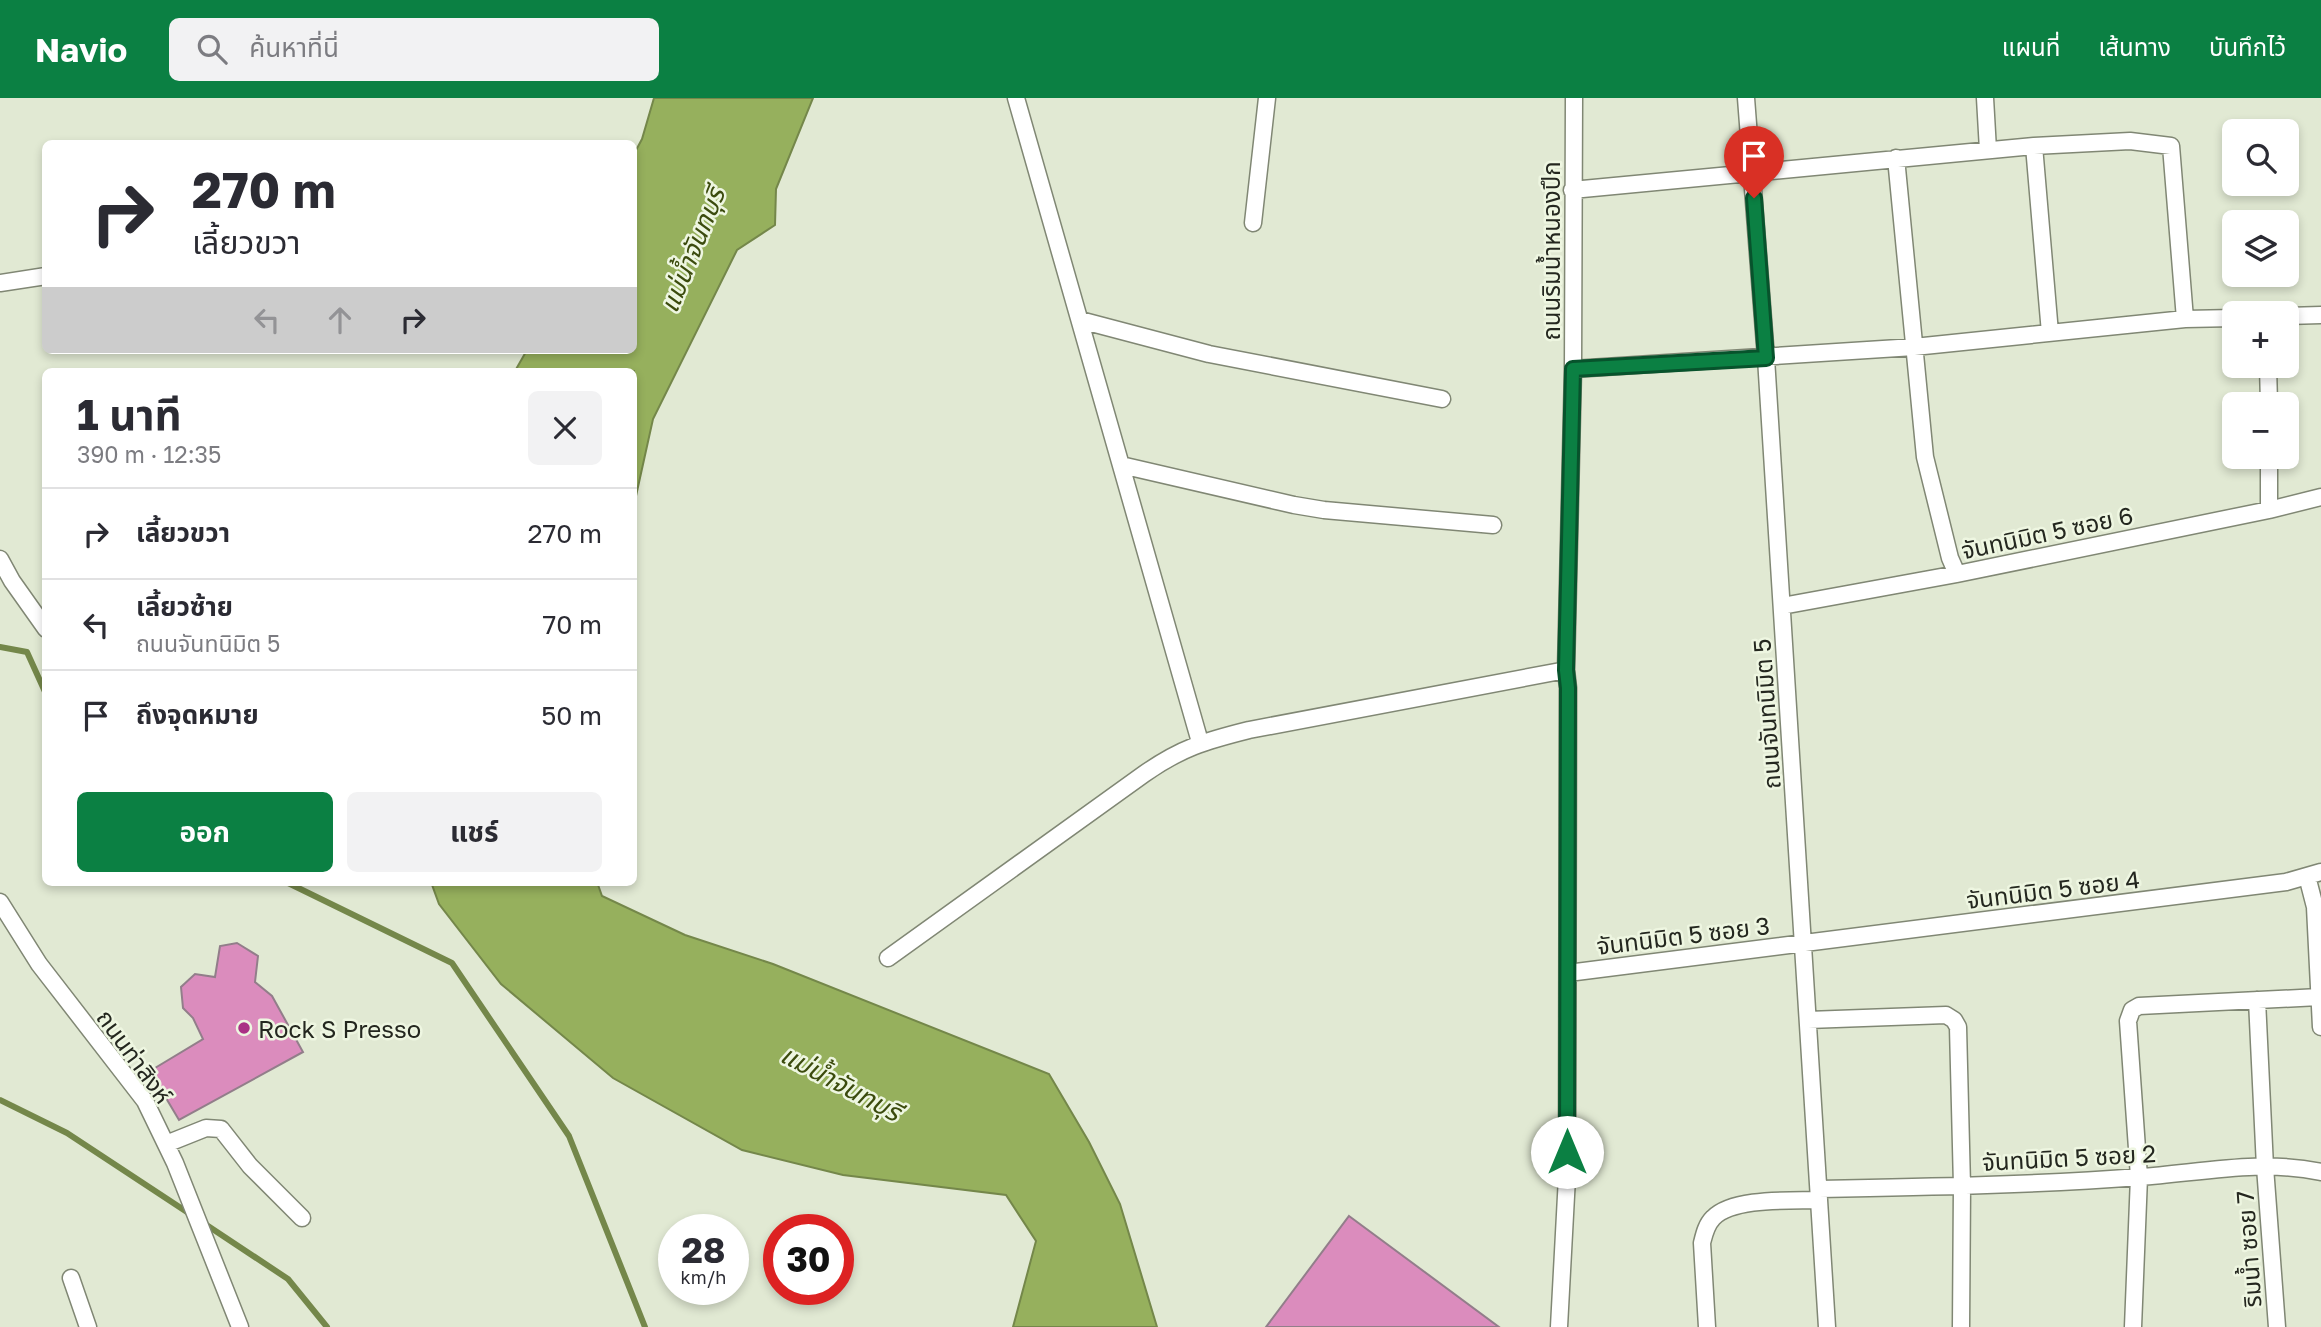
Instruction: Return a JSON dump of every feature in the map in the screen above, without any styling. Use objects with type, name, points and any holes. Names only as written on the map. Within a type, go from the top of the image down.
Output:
[{"type":"street","points":[[1016,98],[1200,742]]},
{"type":"street","points":[[1253,223],[1268,98]]},
{"type":"street","name":"ถนนริมน้ำหนองปึก","points":[[1559,1327],[1567,1177],[1566,670],[1573,369],[1574,98]]},
{"type":"street","name":"ถนนจันทนิมิต 5","points":[[1746,98],[1766,358],[1827,1327]]},
{"type":"street","points":[[1985,98],[1988,150]]},
{"type":"street","points":[[1573,190],[2034,146],[2130,141],[2171,146],[2185,319]]},
{"type":"street","points":[[2034,146],[2050,333]]},
{"type":"street","points":[[1896,158],[1925,457],[1950,558],[1957,573]]},
{"type":"street","points":[[0,283],[42,277]]},
{"type":"street","points":[[2299,316],[2321,315]]},
{"type":"street","points":[[1573,369],[1914,347],[2185,319],[2222,318]]},
{"type":"street","points":[[1080,320],[1209,354],[1442,399]]},
{"type":"street","points":[[1121,465],[1324,510],[1493,525]]},
{"type":"street","points":[[2269,469],[2269,510]]},
{"type":"street","name":"จันทนิมิต 5 ซอย 6","points":[[1782,607],[2269,510],[2321,497]]},
{"type":"street","points":[[0,559],[42,623]]},
{"type":"street","points":[[888,958],[1164,760],[1200,742],[1262,727],[1566,670]]},
{"type":"street","points":[[2314,874],[2321,1027]]},
{"type":"street","name":"จันทนิมิต 5 ซอย 4","points":[[1803,943],[2286,882],[2314,874]]},
{"type":"street","name":"ถนนท่าสิงห์","points":[[0,902],[39,964],[145,1101],[175,1163],[240,1327]]},
{"type":"street","name":"จันทนิมิต 5 ซอย 3","points":[[1568,973],[1803,943]]},
{"type":"street","points":[[2133,1327],[2139,1177],[2128,1021],[2132,1010],[2139,1006],[2319,997]]},
{"type":"street","name":"ริมน้ำ ซอย 7","points":[[2257,1000],[2265,1167],[2277,1327]]},
{"type":"street","points":[[1808,1020],[1946,1016],[1954,1020],[1958,1027],[1962,1186],[1961,1327]]},
{"type":"street","points":[[166,1144],[206,1128],[221,1129],[250,1166],[302,1218]]},
{"type":"street","name":"จันทนิมิต 5 ซอย 2","points":[[1707,1327],[1702,1243],[1705,1231],[1713,1218],[1725,1210],[1744,1204],[1819,1194],[2139,1177],[2265,1167],[2321,1172]]},
{"type":"street","points":[[71,1278],[88,1327]]},
{"type":"water","name":"แม่น้ำจันทบุรี","points":[[654,98],[813,98],[776,189],[775,225],[737,250],[653,419],[637,491],[637,368],[517,368],[525,354],[637,354],[637,148]]},
{"type":"water","name":"แม่น้ำจันทบุรี","points":[[432,886],[598,886],[602,896],[685,935],[773,964],[1049,1074],[1089,1142],[1120,1204],[1157,1327],[1013,1327],[1036,1241],[1006,1195],[843,1175],[742,1150],[613,1078],[501,984],[439,904]]},
{"type":"building","name":"Rock S Presso","points":[[237,943],[258,956],[255,982],[272,996],[303,1052],[179,1120],[150,1071],[203,1039],[193,1018],[183,1008],[181,987],[195,974],[215,977],[220,946]]},
{"type":"building","points":[[1349,1216],[1499,1327],[1266,1327]]},
{"type":"waterway","points":[[0,647],[27,652],[42,685]]},
{"type":"waterway","points":[[294,886],[452,963],[569,1136],[645,1327]]},
{"type":"waterway","points":[[0,1100],[67,1133],[190,1214]]},
{"type":"waterway","points":[[202,1222],[288,1279],[327,1327]]},
{"type":"place","name":"Rock S Presso","points":[[244,1028]]},
{"type":"route","points":[[1567,1152],[1566,670],[1573,369],[1766,358],[1754,198]]}]
